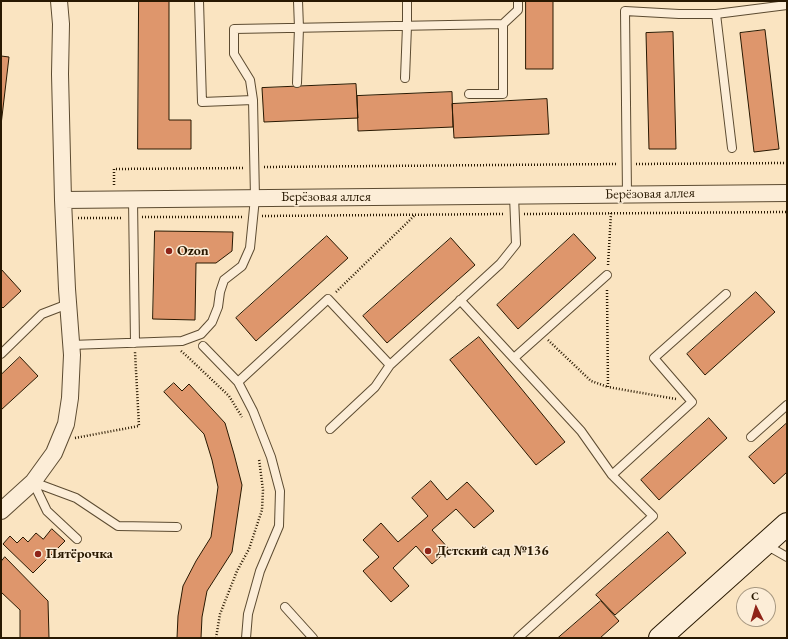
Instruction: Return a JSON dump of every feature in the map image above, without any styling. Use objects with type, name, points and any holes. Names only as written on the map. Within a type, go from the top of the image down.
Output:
[{"type":"main road","points":[[660,638],[787,524]]},
{"type":"street","points":[[1,511],[33,482],[54,453],[66,424],[70,398],[72,355],[63,200],[60,74],[61,24],[59,1]]},
{"type":"street","name":"Берёзовая аллея","points":[[63,200],[787,193]]},
{"type":"lane","points":[[199,1],[202,102],[253,100]]},
{"type":"lane","points":[[298,1],[298,83]]},
{"type":"lane","points":[[405,78],[407,1]]},
{"type":"lane","points":[[71,345],[182,340],[201,334],[212,322],[218,307],[220,292],[224,280],[242,266],[250,248],[255,198],[253,100],[250,80],[234,54],[234,30],[503,24],[518,10],[518,1]]},
{"type":"lane","points":[[627,194],[624,11],[679,14],[716,14],[787,5]]},
{"type":"lane","points":[[716,14],[732,148]]},
{"type":"lane","points":[[468,94],[503,94],[503,24]]},
{"type":"lane","points":[[330,429],[375,387],[390,365],[500,264],[516,244],[514,196]]},
{"type":"lane","points":[[133,200],[135,343]]},
{"type":"lane","points":[[514,358],[607,275]]},
{"type":"lane","points":[[612,475],[692,402],[654,358],[726,294]]},
{"type":"lane","points":[[238,382],[328,299],[390,365]]},
{"type":"lane","points":[[460,300],[582,431],[612,475],[654,516],[518,638]]},
{"type":"lane","points":[[1,354],[42,314],[68,304]]},
{"type":"lane","points":[[203,346],[238,382],[254,411],[271,457],[280,491],[279,526],[260,572],[248,614],[246,638]]},
{"type":"lane","points":[[751,437],[787,405]]},
{"type":"lane","points":[[33,482],[76,498],[118,526],[177,527]]},
{"type":"lane","points":[[33,482],[47,511],[77,539]]},
{"type":"lane","points":[[763,545],[787,557]]},
{"type":"lane","points":[[285,607],[313,638]]},
{"type":"path","points":[[115,218],[114,169],[787,163]]},
{"type":"path","points":[[64,218],[787,212]]},
{"type":"path","points":[[608,387],[607,275],[611,213]]},
{"type":"path","points":[[328,299],[415,215]]},
{"type":"path","points":[[541,334],[591,381],[608,387],[692,402]]},
{"type":"path","points":[[167,341],[190,358],[229,396],[243,419]]},
{"type":"path","points":[[75,438],[139,426],[135,343]]},
{"type":"path","points":[[216,638],[220,614],[249,549],[262,510],[263,490],[259,458]]},
{"type":"building","points":[[139,1],[169,1],[169,120],[191,120],[191,149],[138,149]]},
{"type":"building","points":[[526,1],[553,1],[553,69],[526,69]]},
{"type":"building","points":[[765,30],[779,149],[754,152],[740,33]]},
{"type":"building","points":[[673,32],[676,149],[649,149],[646,33]]},
{"type":"building","points":[[1,56],[9,57],[1,125]]},
{"type":"building","points":[[356,84],[358,118],[264,122],[262,88]]},
{"type":"building","points":[[452,92],[453,127],[358,131],[357,96]]},
{"type":"building","points":[[547,99],[549,134],[454,138],[452,104]]},
{"type":"building","points":[[155,231],[233,232],[232,251],[216,263],[196,263],[195,320],[153,319]]},
{"type":"building","points":[[574,234],[596,258],[518,329],[497,305]]},
{"type":"building","points":[[327,236],[348,258],[256,341],[236,318]]},
{"type":"building","points":[[451,238],[475,265],[387,343],[363,316]]},
{"type":"building","points":[[1,269],[21,291],[3,308],[1,306]]},
{"type":"building","points":[[756,292],[775,312],[705,375],[687,354]]},
{"type":"building","points":[[479,337],[565,442],[536,465],[450,360]]},
{"type":"building","points":[[20,357],[38,376],[1,410],[1,375]]},
{"type":"building","points":[[174,383],[182,391],[189,384],[225,423],[242,485],[232,552],[207,591],[202,617],[201,638],[177,638],[178,616],[183,586],[211,537],[218,487],[204,434],[164,392]]},
{"type":"building","points":[[709,418],[727,438],[659,500],[641,480]]},
{"type":"building","points":[[787,423],[787,472],[774,484],[749,457]]},
{"type":"building","points":[[431,481],[447,500],[467,482],[494,511],[474,528],[456,509],[432,530],[449,549],[432,564],[416,546],[393,568],[409,586],[391,602],[363,571],[379,557],[363,540],[381,523],[398,542],[428,516],[412,498]]},
{"type":"building","points":[[52,529],[65,541],[33,573],[3,544],[10,536],[17,543],[23,537],[28,542],[36,533],[43,539]]},
{"type":"building","points":[[668,532],[686,553],[615,615],[596,595]]},
{"type":"building","points":[[5,557],[48,601],[49,638],[20,638],[20,610],[1,592],[1,562]]},
{"type":"building","points":[[601,601],[619,621],[600,638],[558,638]]},
{"type":"place","name":"Ozon","points":[[169,251]]},
{"type":"place","name":"Детский сад №136","points":[[428,551]]},
{"type":"place","name":"Пятёрочка","points":[[38,554]]}]
